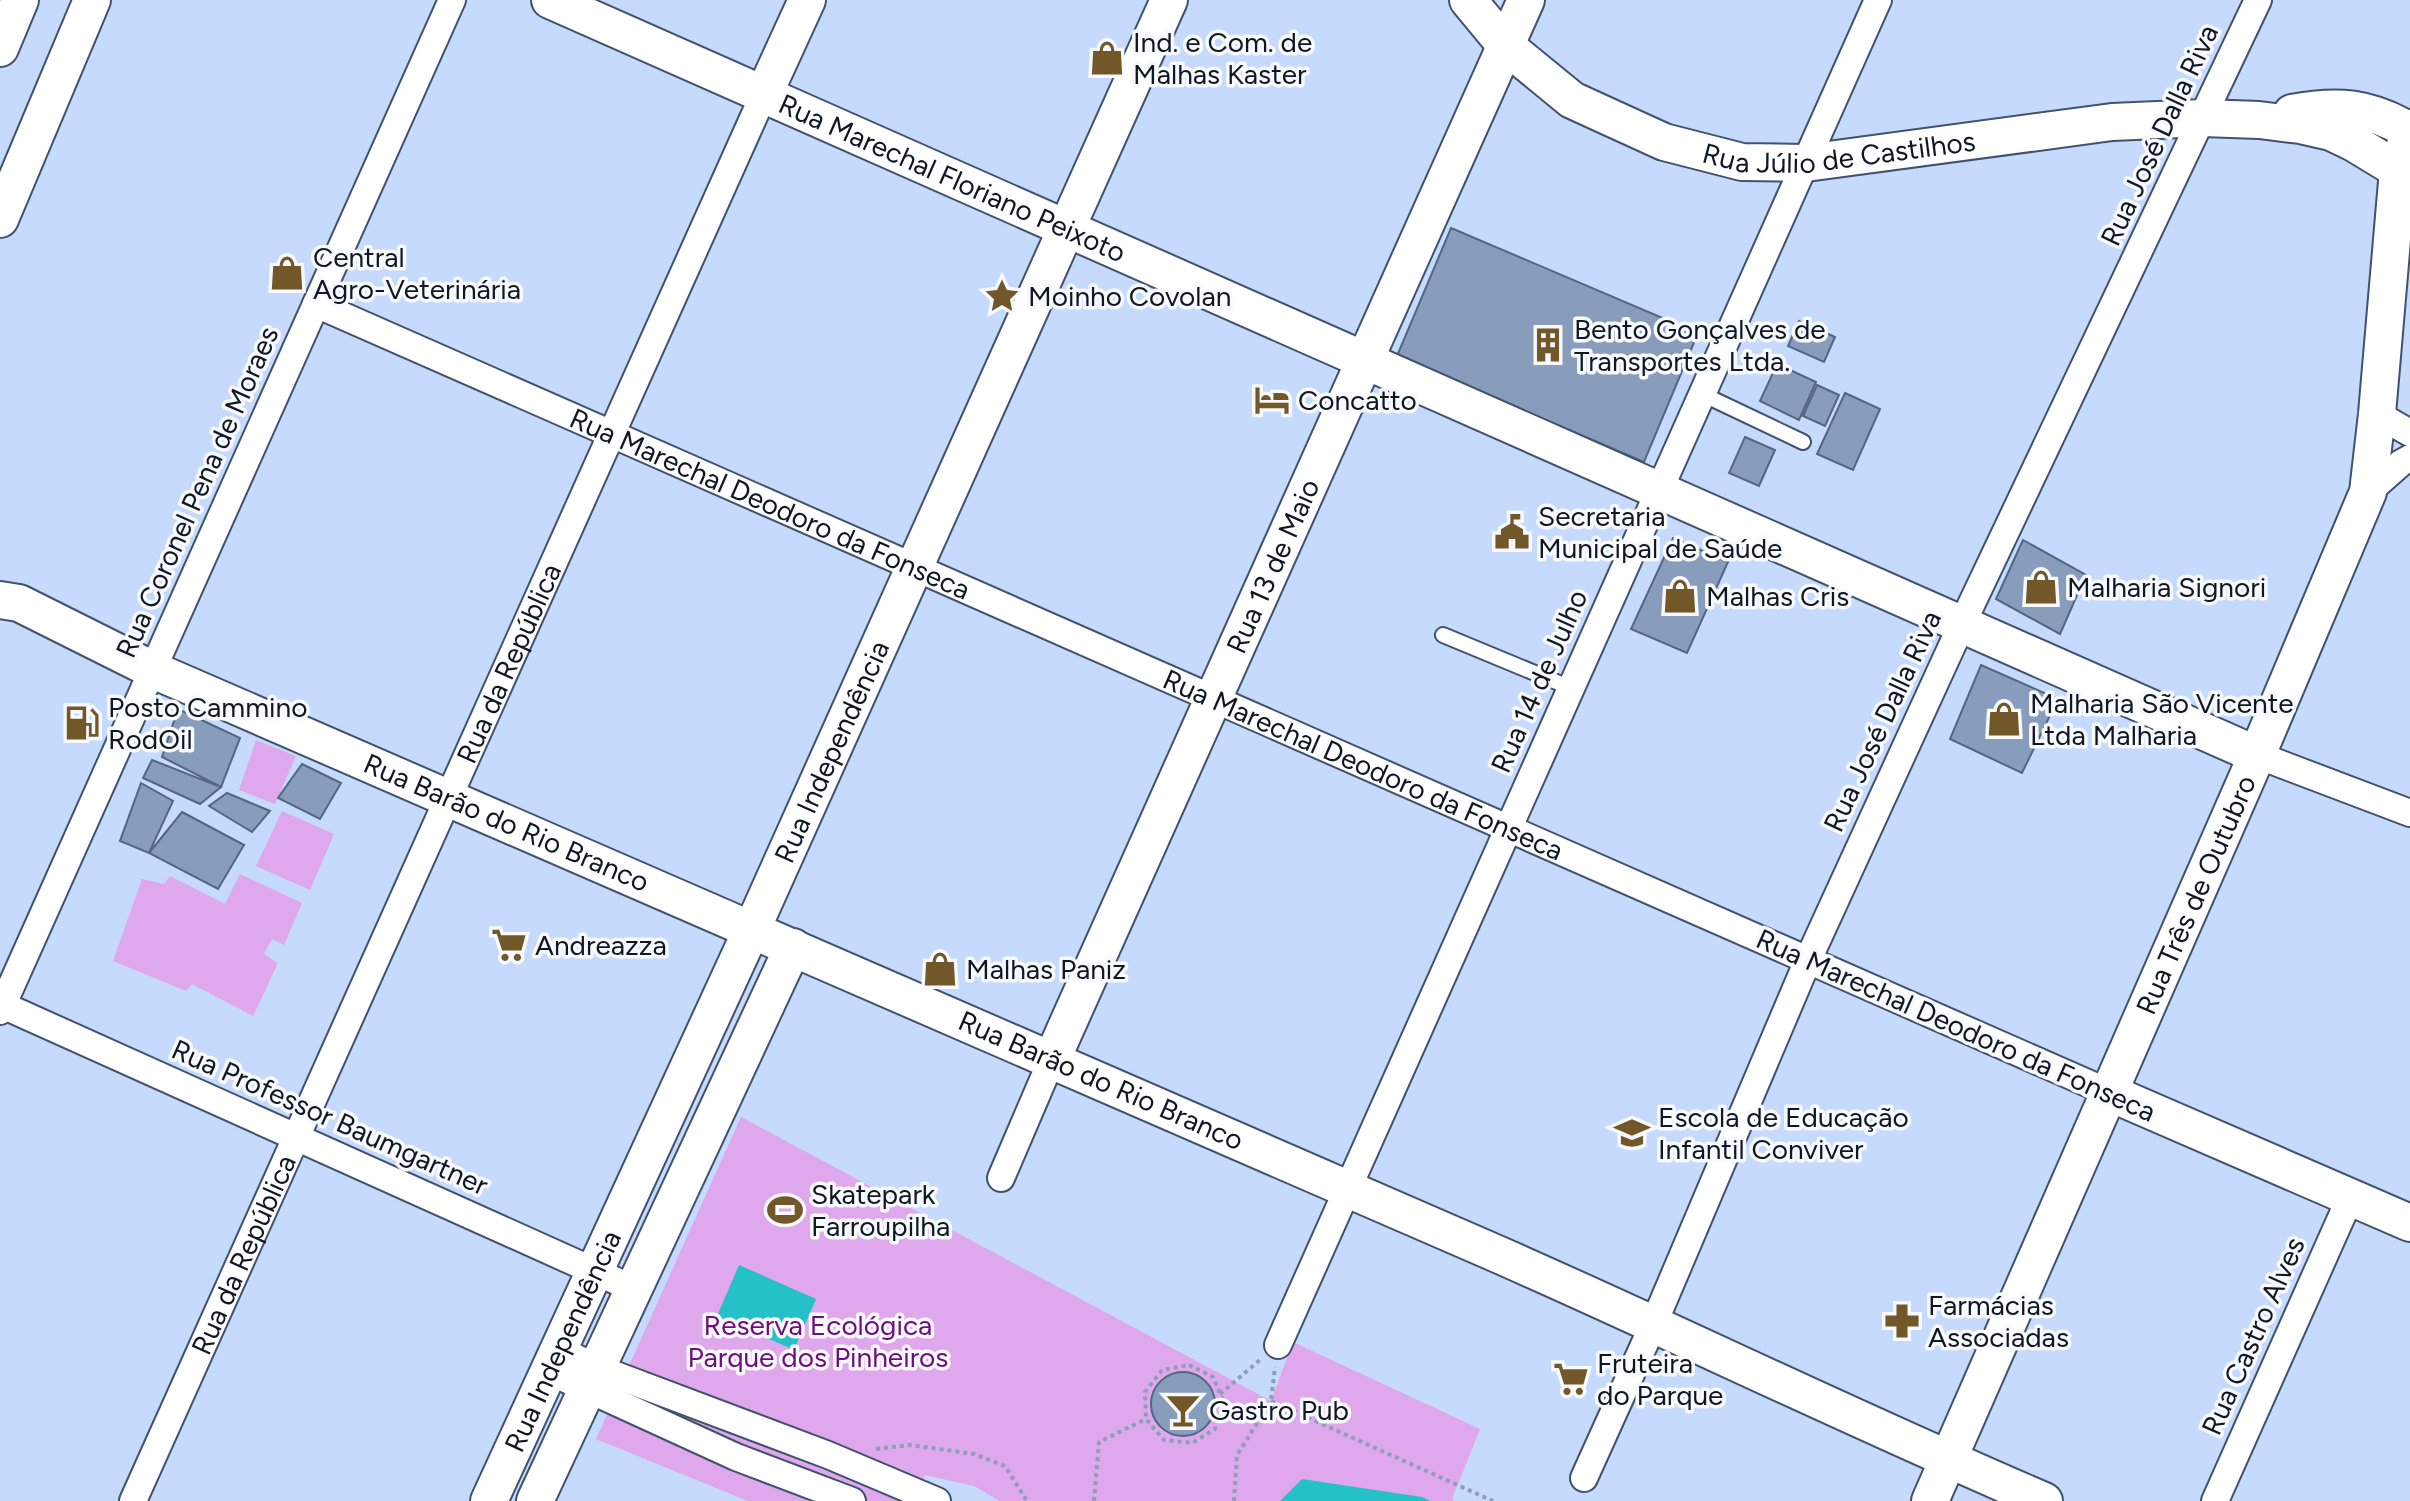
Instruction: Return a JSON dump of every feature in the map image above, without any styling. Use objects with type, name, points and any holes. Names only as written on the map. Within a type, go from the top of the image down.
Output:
[{"type":"main road","points":[[0,48],[20,0]]},
{"type":"main road","points":[[0,219],[92,0]]},
{"type":"main road","name":"Rua Marechal Floriano Peixoto","points":[[550,0],[2257,755]]},
{"type":"main road","name":"Rua da República","points":[[764,94],[807,0]]},
{"type":"main road","name":"Rua Independência","points":[[489,1501],[752,929],[1169,0]]},
{"type":"main road","name":"Rua Júlio de Castilhos","points":[[1468,0],[1506,46],[1572,100],[1664,142],[1742,162],[1806,163],[2112,122],[2203,118],[2259,120],[2331,132],[2404,174],[2410,129],[2380,114],[2330,108],[2259,120]]},
{"type":"main road","name":"Rua 13 de Maio","points":[[1052,1059],[1526,0]]},
{"type":"main road","name":"Rua Três de Outubro","points":[[1930,1501],[2257,755],[2368,492],[2401,224],[2404,174]]},
{"type":"main road","name":"Rua Barão do Rio Branco","points":[[6,604],[1348,1188],[2044,1501]]},
{"type":"main road","name":"Rua Independência","points":[[535,1501],[793,947]]},
{"type":"main road","name":"Rua Marechal Deodoro da Fonseca","points":[[2110,1093],[2410,1223]]},
{"type":"street","name":"Rua Coronel Pena de Moraes","points":[[1,1007],[452,0]]},
{"type":"street","name":"Rua 14 de Julho","points":[[1278,1345],[1878,0]]},
{"type":"street","name":"Rua José Dalla Riva","points":[[1584,1478],[1654,1323],[1808,960],[1962,624],[2258,0]]},
{"type":"street","name":"Rua da República","points":[[141,1498],[296,1137],[764,94]]},
{"type":"street","name":"Rua Marechal Deodoro da Fonseca","points":[[316,304],[2110,1093]]},
{"type":"street","points":[[2377,414],[2410,433]]},
{"type":"street","points":[[2368,492],[2410,458]]},
{"type":"street","name":"Rua Marechal Floriano Peixoto","points":[[2257,755],[2410,813]]},
{"type":"street","name":"Rua Professor Baumgartner","points":[[1,1007],[634,1289]]},
{"type":"street","name":"Rua 13 de Maio","points":[[1001,1178],[1052,1059]]},
{"type":"street","name":"Rua Castro Alves","points":[[2215,1501],[2350,1198]]},
{"type":"street","points":[[553,1360],[736,1457],[852,1501]]},
{"type":"street","points":[[592,1379],[828,1455],[937,1501]]},
{"type":"lane","points":[[1702,394],[1803,442]]},
{"type":"lane","points":[[1443,635],[1571,688]]},
{"type":"path","points":[[1220,1394],[1278,1345]]},
{"type":"path","points":[[1234,1501],[1237,1455],[1271,1401],[1278,1345]]},
{"type":"path","points":[[1189,1365],[1213,1377],[1224,1403],[1215,1429],[1192,1443],[1164,1440],[1146,1419],[1145,1392],[1162,1370],[1189,1365]]},
{"type":"path","points":[[1271,1401],[1493,1501]]},
{"type":"path","points":[[1094,1501],[1099,1442],[1146,1419]]},
{"type":"path","points":[[828,1455],[910,1445],[974,1454],[1005,1466],[1027,1501]]},
{"type":"green space","points":[[256,740],[296,756],[275,804],[239,790]]},
{"type":"green space","points":[[282,811],[334,834],[310,890],[256,866]]},
{"type":"green space","points":[[240,874],[302,903],[284,945],[272,939],[264,954],[278,963],[253,1016],[192,984],[186,991],[113,961],[142,879],[164,884],[170,876],[225,904]]},
{"type":"green space","name":"Reserva Ecológica Parque dos Pinheiros","points":[[741,1117],[1271,1401],[1293,1342],[1480,1429],[1452,1499],[1455,1501],[1000,1501],[974,1486],[925,1475],[916,1501],[748,1501],[596,1439]]},
{"type":"shaded area","points":[[739,1265],[816,1299],[794,1350],[717,1316]]},
{"type":"shaded area","points":[[1302,1479],[1422,1497],[1430,1501],[1280,1501]]},
{"type":"building","name":"Bento Gonçalves de Transportes Ltda.","points":[[1451,228],[1698,333],[1644,462],[1397,356]]},
{"type":"building","points":[[1799,321],[1835,337],[1824,362],[1788,346]]},
{"type":"building","points":[[1777,364],[1816,382],[1799,420],[1760,401]]},
{"type":"building","points":[[1817,385],[1839,395],[1825,426],[1803,416]]},
{"type":"building","points":[[1845,393],[1880,409],[1853,470],[1817,454]]},
{"type":"building","points":[[1745,437],[1775,450],[1759,486],[1729,473]]},
{"type":"building","name":"Malhas Cris","points":[[1673,538],[1728,562],[1687,653],[1631,629]]},
{"type":"building","name":"Malharia Signori","points":[[2023,540],[2086,575],[2060,634],[1996,599]]},
{"type":"building","name":"Malharia São Vicente Ltda Malharia","points":[[1981,665],[2058,699],[2022,773],[1950,739]]},
{"type":"building","points":[[178,709],[240,738],[221,787],[162,757]]},
{"type":"building","points":[[152,760],[221,787],[200,804],[143,778]]},
{"type":"building","points":[[302,764],[341,783],[320,819],[278,798]]},
{"type":"building","points":[[141,783],[173,801],[149,853],[120,841]]},
{"type":"building","points":[[227,793],[270,811],[252,832],[209,806]]},
{"type":"building","points":[[182,812],[244,845],[218,889],[149,853]]},
{"type":"building","name":"Gastro Pub","points":[[1183,1372],[1201,1378],[1209,1386],[1215,1404],[1209,1422],[1201,1430],[1183,1436],[1165,1430],[1157,1422],[1151,1404],[1157,1386],[1165,1378]]},
{"type":"place","name":"Ind. e Com. de Malhas Kaster","points":[[1107,58]]},
{"type":"place","name":"Central Agro-Veterinária","points":[[287,273]]},
{"type":"place","name":"Moinho Covolan","points":[[1002,296]]},
{"type":"place","name":"Bento Gonçalves de Transportes Ltda.","points":[[1548,345]]},
{"type":"place","name":"Concatto","points":[[1272,400]]},
{"type":"place","name":"Secretaria Municipal de Saúde","points":[[1512,532]]},
{"type":"place","name":"Malharia Signori","points":[[2041,587]]},
{"type":"place","name":"Malhas Cris","points":[[1680,596]]},
{"type":"place","name":"Malharia São Vicente Ltda Malharia","points":[[2004,719]]},
{"type":"place","name":"Posto Cammino RodOil","points":[[82,723]]},
{"type":"place","name":"Andreazza","points":[[509,945]]},
{"type":"place","name":"Malhas Paniz","points":[[940,969]]},
{"type":"place","name":"Escola de Educação Infantil Conviver","points":[[1632,1133]]},
{"type":"place","name":"Skatepark Farroupilha","points":[[785,1210]]},
{"type":"place","name":"Farmácias Associadas","points":[[1902,1321]]},
{"type":"place","name":"Fruteira do Parque","points":[[1571,1379]]},
{"type":"place","name":"Gastro Pub","points":[[1183,1410]]}]
